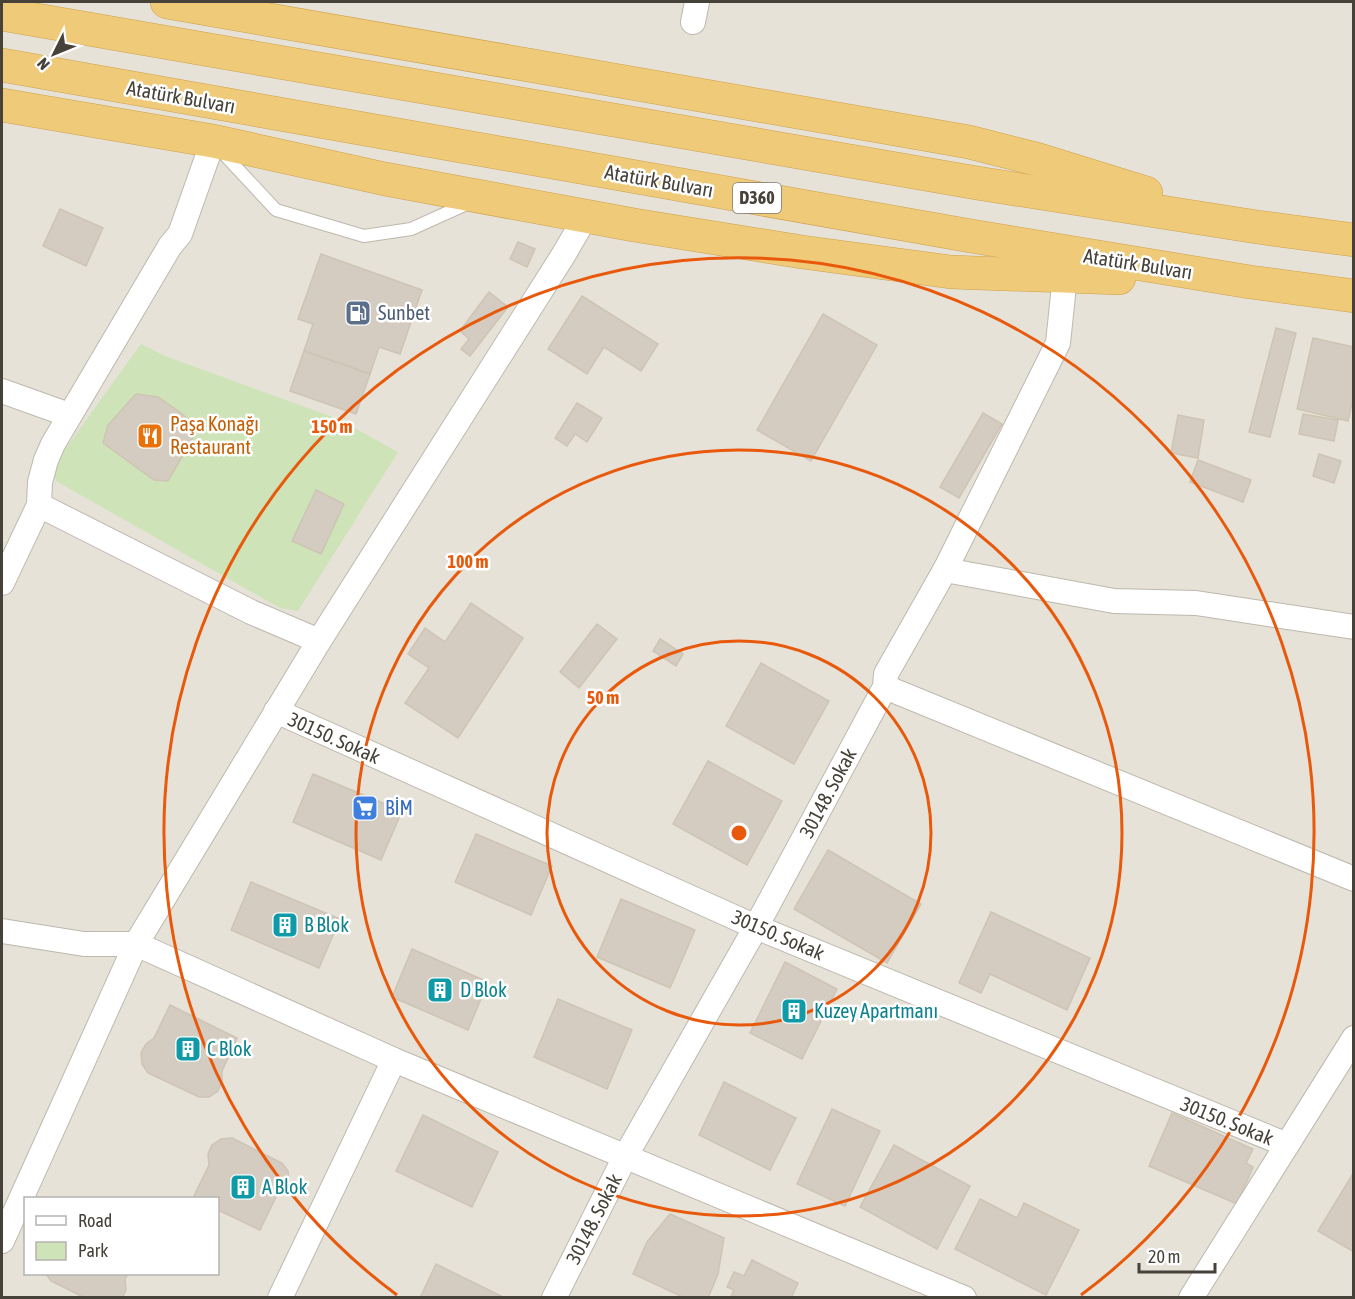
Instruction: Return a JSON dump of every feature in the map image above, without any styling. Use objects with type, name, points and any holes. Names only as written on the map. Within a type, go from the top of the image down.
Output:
[{"type":"highway","points":[[167,2],[969,142],[1036,159],[1257,227]]},
{"type":"highway","points":[[2,14],[954,179],[1353,240]]},
{"type":"highway","name":"Atatürk Bulvarı","points":[[2,65],[971,236],[1250,282],[1353,296]]},
{"type":"highway","points":[[2,105],[213,141],[384,179],[802,252],[951,272],[1250,282]]},
{"type":"street","points":[[2,583],[39,505],[40,482],[46,460],[69,415],[170,246],[180,234],[213,141]]},
{"type":"street","points":[[2,1241],[136,944],[319,641],[586,216]]},
{"type":"street","name":"30148. Sokak","points":[[554,1298],[626,1157],[756,927],[885,687],[886,674],[945,570],[1058,343],[1065,276]]},
{"type":"street","points":[[2,391],[69,415]]},
{"type":"street","points":[[39,505],[251,612],[319,641]]},
{"type":"street","points":[[945,570],[1114,601],[1196,603],[1353,627]]},
{"type":"street","points":[[885,687],[1353,879]]},
{"type":"street","name":"30150. Sokak","points":[[276,711],[756,927],[1287,1145]]},
{"type":"street","points":[[2,931],[84,944],[136,944],[394,1060],[964,1298]]},
{"type":"street","points":[[1191,1298],[1353,1038]]},
{"type":"street","points":[[280,1298],[394,1060]]},
{"type":"lane","points":[[213,141],[276,210],[364,236],[411,229],[483,197]]},
{"type":"shaded area","points":[[2,2],[1353,2],[1353,1297],[2,1298]]},
{"type":"green space","points":[[141,344],[165,356],[338,419],[398,452],[298,611],[280,608],[56,481],[53,466]]},
{"type":"building","points":[[60,209],[103,228],[86,266],[43,246]]},
{"type":"building","points":[[518,242],[535,249],[527,267],[510,259]]},
{"type":"building","points":[[321,254],[422,290],[400,354],[379,347],[370,374],[304,351],[313,324],[298,319]]},
{"type":"building","points":[[489,292],[508,307],[470,356],[461,349],[469,339],[460,331]]},
{"type":"building","points":[[582,296],[658,344],[641,371],[604,347],[587,374],[548,349]]},
{"type":"building","points":[[823,314],[877,345],[811,461],[757,430]]},
{"type":"building","points":[[1276,328],[1296,333],[1270,437],[1249,432]]},
{"type":"building","points":[[1313,338],[1354,347],[1354,395],[1348,421],[1297,409]]},
{"type":"building","points":[[304,351],[370,374],[356,414],[290,391]]},
{"type":"building","name":"Paşa Konağı Restaurant","points":[[136,394],[158,397],[181,413],[198,429],[168,481],[154,480],[103,443],[108,425]]},
{"type":"building","points":[[577,403],[602,418],[587,442],[575,434],[567,446],[555,438]]},
{"type":"building","points":[[983,413],[1002,424],[959,498],[940,487]]},
{"type":"building","points":[[1303,414],[1338,420],[1334,441],[1299,434]]},
{"type":"building","points":[[1178,415],[1204,420],[1198,458],[1171,453]]},
{"type":"building","points":[[1319,454],[1341,461],[1334,483],[1313,476]]},
{"type":"building","points":[[1198,460],[1251,480],[1243,502],[1190,482]]},
{"type":"building","points":[[316,490],[344,504],[321,554],[292,541]]},
{"type":"building","points":[[471,603],[523,638],[458,738],[405,703],[429,668],[408,654],[425,628],[445,642]]},
{"type":"building","points":[[597,624],[617,639],[579,688],[560,672]]},
{"type":"building","points":[[660,639],[683,654],[676,666],[653,651]]},
{"type":"building","points":[[761,663],[829,701],[794,764],[726,726]]},
{"type":"building","points":[[708,761],[782,801],[747,865],[673,824]]},
{"type":"building","points":[[313,774],[402,811],[381,860],[293,822]]},
{"type":"building","points":[[476,834],[552,866],[531,915],[455,882]]},
{"type":"building","points":[[828,850],[921,904],[887,963],[794,909]]},
{"type":"building","name":"B Blok","points":[[251,882],[340,919],[319,968],[231,930]]},
{"type":"building","points":[[621,899],[695,930],[670,988],[597,957]]},
{"type":"building","points":[[991,912],[1090,958],[1067,1010],[990,974],[981,993],[959,983]]},
{"type":"building","name":"D Blok","points":[[412,949],[488,982],[468,1030],[392,997]]},
{"type":"building","name":"Kuzey Apartmanı","points":[[785,962],[837,989],[802,1059],[750,1033]]},
{"type":"building","points":[[558,999],[632,1030],[607,1089],[534,1057]]},
{"type":"building","name":"C Blok","points":[[170,1005],[237,1038],[222,1071],[222,1081],[218,1091],[209,1097],[199,1097],[148,1073],[142,1064],[141,1053],[146,1044],[154,1038]]},
{"type":"building","points":[[724,1082],[796,1118],[770,1170],[699,1135]]},
{"type":"building","points":[[832,1109],[880,1131],[845,1206],[797,1184]]},
{"type":"building","points":[[1172,1113],[1253,1149],[1246,1163],[1253,1167],[1237,1204],[1149,1166]]},
{"type":"building","points":[[423,1115],[498,1152],[472,1207],[396,1171]]},
{"type":"building","name":"A Blok","points":[[232,1138],[282,1163],[288,1171],[289,1182],[285,1191],[276,1197],[260,1230],[219,1210],[219,1197],[193,1197],[209,1165],[208,1154],[212,1145],[221,1139]]},
{"type":"building","points":[[894,1145],[970,1186],[937,1249],[860,1207]]},
{"type":"building","points":[[1354,1172],[1354,1252],[1318,1231]]},
{"type":"building","points":[[980,1199],[1017,1218],[1024,1203],[1079,1230],[1046,1295],[955,1249]]},
{"type":"building","points":[[670,1214],[724,1238],[718,1274],[708,1298],[685,1298],[633,1274],[647,1242]]},
{"type":"building","points":[[752,1260],[798,1283],[791,1298],[730,1298],[734,1290],[727,1287],[734,1272],[744,1276]]},
{"type":"building","points":[[436,1264],[505,1298],[420,1298]]},
{"type":"building","points":[[47,1275],[127,1275],[125,1279],[126,1290],[122,1298],[85,1298],[51,1281]]},
{"type":"place","name":"Sunbet","points":[[358,313]]},
{"type":"place","name":"Paşa Konağı Restaurant","points":[[150,436]]},
{"type":"place","name":"BİM","points":[[365,808]]},
{"type":"place","name":"B Blok","points":[[285,925]]},
{"type":"place","name":"D Blok","points":[[440,990]]},
{"type":"place","name":"Kuzey Apartmanı","points":[[794,1011]]},
{"type":"place","name":"C Blok","points":[[188,1049]]},
{"type":"place","name":"A Blok","points":[[243,1187]]}]
